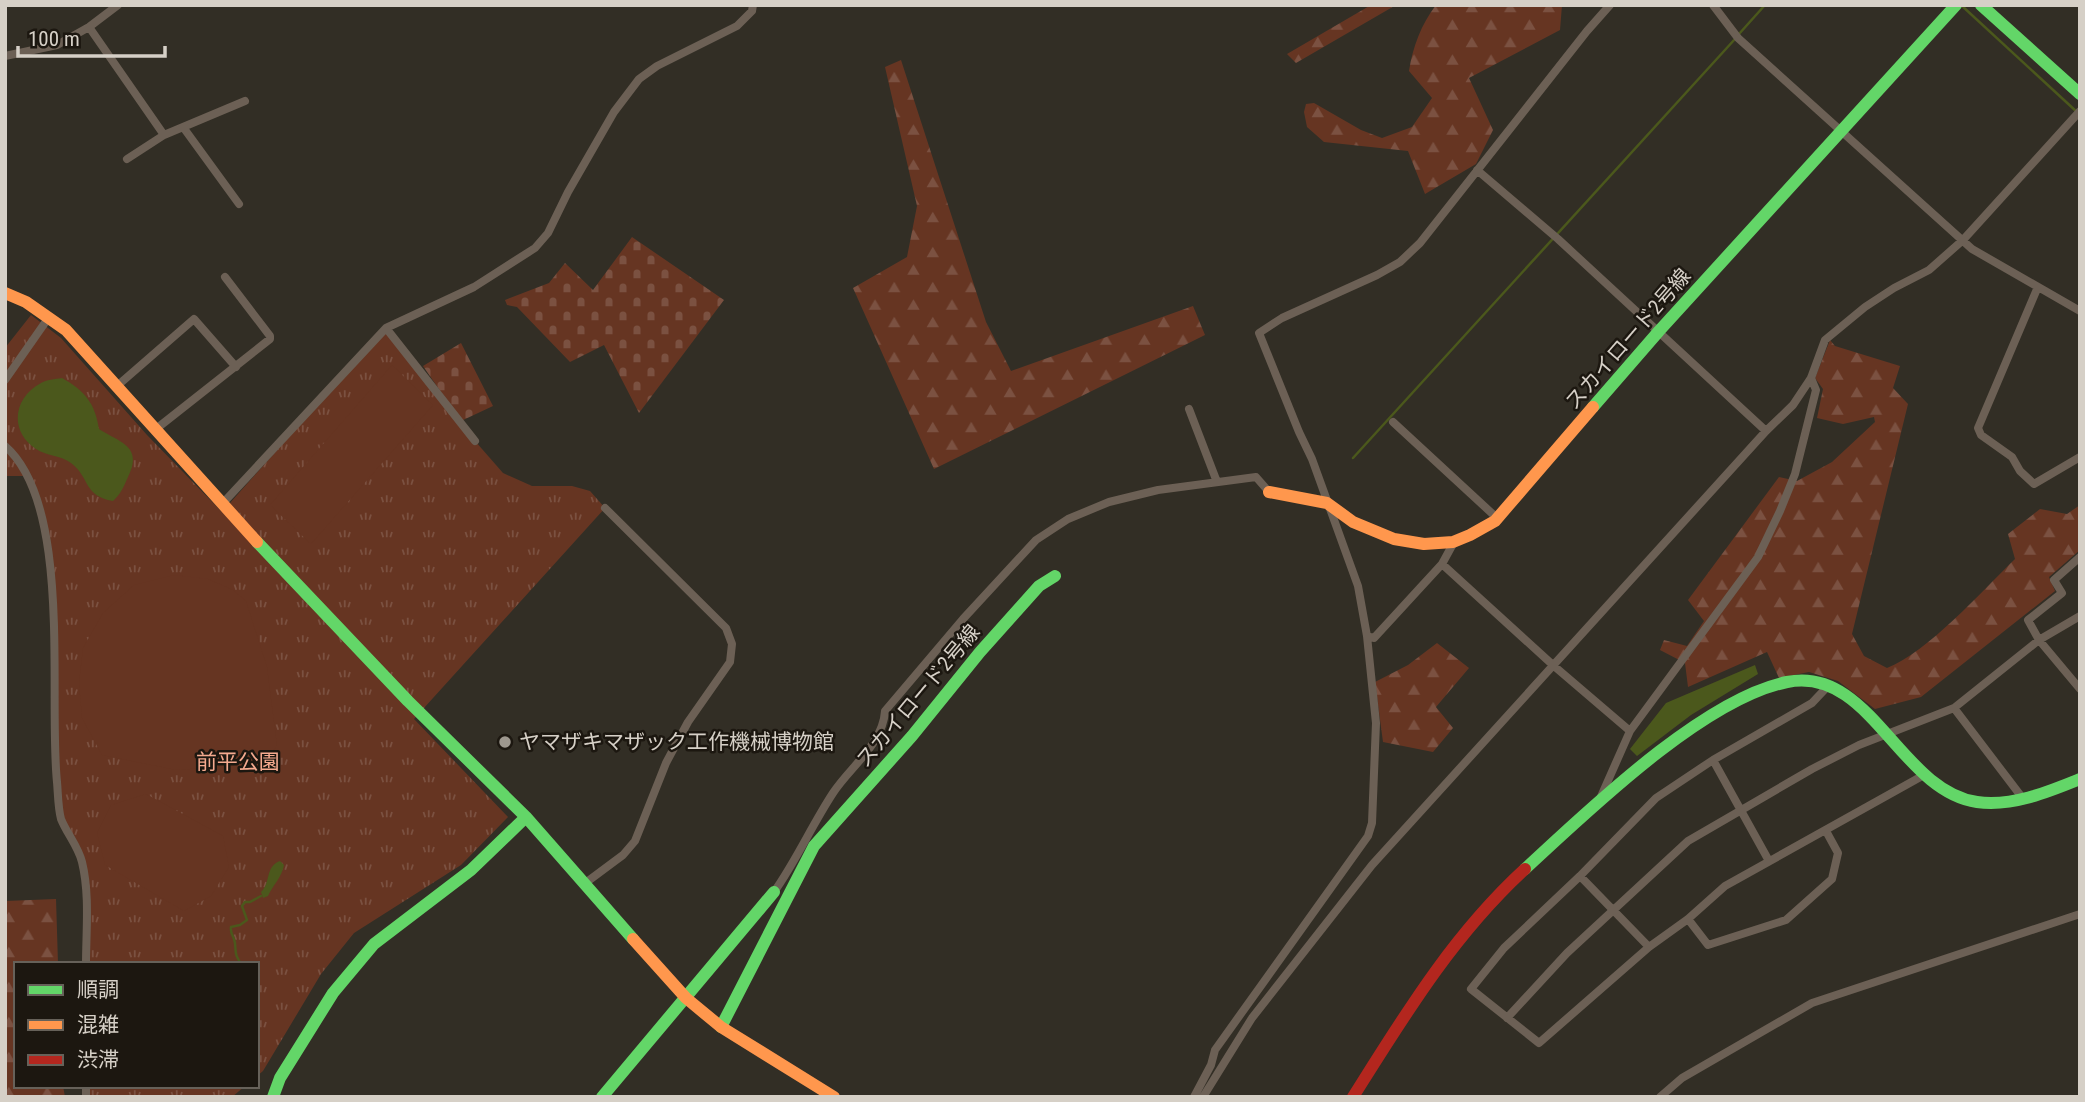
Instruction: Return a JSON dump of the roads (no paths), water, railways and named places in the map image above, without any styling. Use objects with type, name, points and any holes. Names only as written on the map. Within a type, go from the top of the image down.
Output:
[{"type":"street","points":[[5,56],[57,45],[89,27],[118,5]]},
{"type":"street","points":[[223,503],[386,328],[474,287],[535,248],[548,233],[568,191],[614,112],[639,79],[657,66],[737,26],[752,11],[753,5]]},
{"type":"street","points":[[1194,1097],[1211,1065],[1215,1050],[1368,836],[1372,823],[1376,723],[1367,636],[1358,586],[1312,458],[1259,333],[1282,318],[1401,262],[1420,243],[1610,5]]},
{"type":"street","points":[[1713,5],[1736,37],[1972,249],[2080,311]]},
{"type":"street","points":[[1981,5],[2080,94]]},
{"type":"street","name":"スカイロード2号線","points":[[1269,492],[1283,498],[1327,503],[1352,521],[1380,535],[1415,544],[1432,545],[1466,538],[1497,518],[1658,331],[1955,7]]},
{"type":"street","points":[[89,27],[164,135]]},
{"type":"street","points":[[127,159],[164,135],[245,101]]},
{"type":"street","points":[[1203,1097],[1252,1018],[1372,865],[1766,431],[1793,405],[1811,378],[1825,340],[1894,288],[1929,270],[1963,240],[2078,113]]},
{"type":"street","points":[[183,127],[239,204]]},
{"type":"street","points":[[1476,170],[1554,236],[1766,431]]},
{"type":"street","points":[[156,429],[270,340],[271,336],[225,277]]},
{"type":"street","points":[[2038,289],[1978,428],[1982,435],[2012,457],[2020,471],[2034,484],[2080,457]]},
{"type":"street","points":[[5,293],[26,302],[66,330],[369,662],[526,817],[686,998],[721,1027],[834,1097]]},
{"type":"street","points":[[5,380],[49,317]]},
{"type":"street","points":[[117,386],[194,319],[236,367]]},
{"type":"street","points":[[386,328],[475,441]]},
{"type":"street","points":[[1596,807],[1630,731],[1758,556],[1795,474],[1816,390],[1811,378]]},
{"type":"street","points":[[1189,410],[1217,482]]},
{"type":"street","points":[[1394,422],[1497,518]]},
{"type":"street","points":[[5,446],[29,475],[47,536],[53,606],[57,778],[61,819],[82,864],[86,896],[86,962]]},
{"type":"street","points":[[602,1097],[774,892],[834,790],[859,764],[884,724],[885,711],[963,619],[1036,540],[1068,519],[1109,502],[1158,490],[1256,477],[1269,492]]},
{"type":"street","points":[[584,884],[623,855],[635,841],[666,763],[688,722],[730,662],[732,644],[726,628],[605,508]]},
{"type":"street","points":[[1367,636],[1374,638],[1442,564],[1454,541]]},
{"type":"street","points":[[2079,686],[2039,640],[2028,620],[2062,593],[2054,580],[2080,557]]},
{"type":"street","points":[[1442,564],[1630,731]]},
{"type":"street","name":"スカイロード2号線","points":[[721,1027],[814,846],[912,736],[988,643],[1039,586],[1055,576]]},
{"type":"street","points":[[1507,1018],[1567,953],[1688,841],[1812,769],[1886,734],[1954,708],[2039,640],[2080,616]]},
{"type":"street","points":[[1353,1097],[1432,974],[1483,911],[1628,777],[1676,739],[1748,695],[1781,682],[1815,681],[1836,689],[1865,712],[1924,775],[1944,790],[1981,803],[2024,800],[2080,779]]},
{"type":"street","points":[[1828,686],[1812,703],[1713,760],[1656,798],[1580,876],[1503,948],[1471,989],[1539,1043],[1648,947],[1688,919],[1724,886],[1924,775]]},
{"type":"street","points":[[1954,708],[2024,800]]},
{"type":"street","points":[[1713,760],[1769,861]]},
{"type":"street","points":[[273,1097],[280,1078],[333,993],[374,944],[471,870],[526,817]]},
{"type":"street","points":[[1688,919],[1708,945],[1786,920],[1832,879],[1838,853],[1826,831]]},
{"type":"street","points":[[1580,876],[1648,947]]},
{"type":"street","points":[[1660,1097],[1682,1078],[1812,1003],[2080,914]]},
{"type":"waterway","points":[[1739,34],[1765,5]]},
{"type":"waterway","points":[[1961,5],[2077,112]]},
{"type":"waterway","points":[[1353,458],[1735,39]]},
{"type":"waterway","points":[[240,962],[231,927],[247,920],[242,906],[245,902],[261,896]]},
{"type":"place","name":"ヤマザキマザック工作機械博物館","points":[[505,742]]},
{"type":"park label","name":"前平公園","points":[[238,762]]}]
